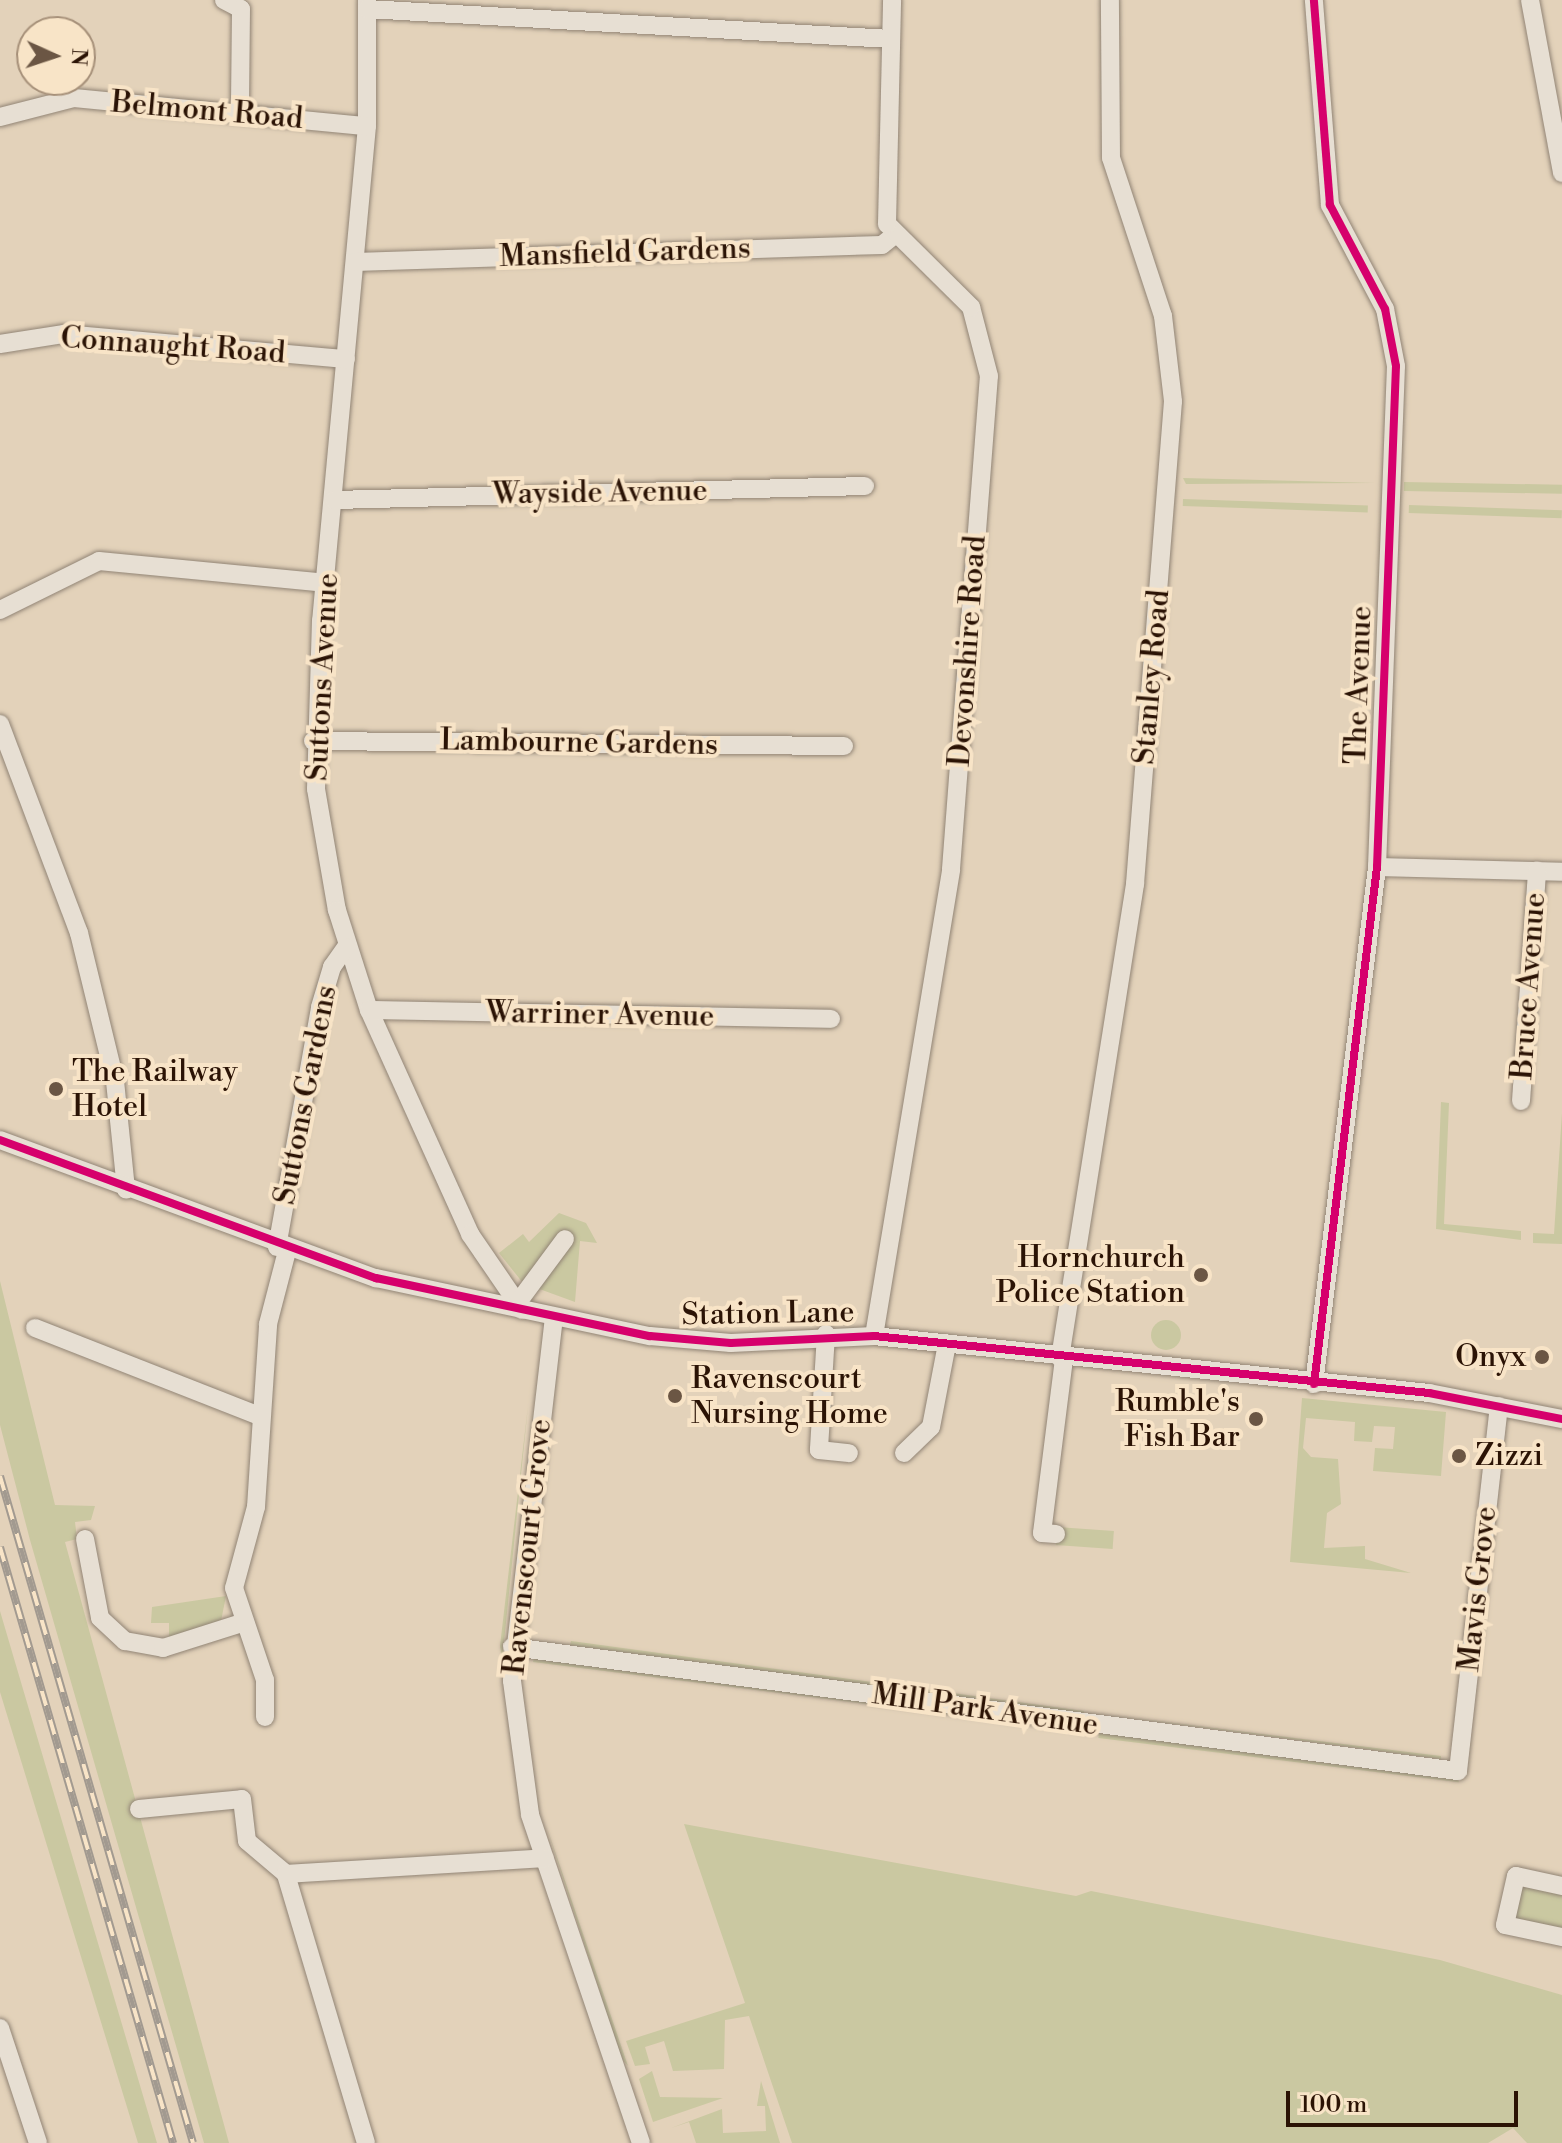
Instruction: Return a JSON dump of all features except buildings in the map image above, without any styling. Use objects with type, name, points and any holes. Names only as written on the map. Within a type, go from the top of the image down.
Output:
[{"type":"street","points":[[224,0],[241,9],[240,113]]},
{"type":"street","points":[[892,0],[884,210],[893,236]]},
{"type":"street","name":"Stanley Road","points":[[1056,1534],[1042,1533],[1062,1359],[1135,884],[1173,401],[1163,316],[1111,158],[1110,0]]},
{"type":"street","name":"The Avenue","points":[[1314,0],[1330,205],[1396,344],[1377,867],[1314,1384]]},
{"type":"street","points":[[1530,0],[1562,173]]},
{"type":"street","points":[[367,4],[890,39]]},
{"type":"street","name":"Suttons Avenue","points":[[367,4],[367,126],[313,741],[323,852],[346,947],[369,1010],[470,1234],[520,1306]]},
{"type":"street","name":"Belmont Road","points":[[0,117],[74,98],[367,126]]},
{"type":"street","name":"Mansfield Gardens","points":[[355,262],[882,245],[893,236]]},
{"type":"street","name":"Devonshire Road","points":[[874,1336],[951,869],[989,376],[971,307],[893,236]]},
{"type":"street","name":"Connaught Road","points":[[0,344],[64,334],[346,359]]},
{"type":"street","name":"Wayside Avenue","points":[[334,500],[865,486]]},
{"type":"street","points":[[0,610],[99,561],[327,583]]},
{"type":"street","points":[[0,724],[79,933],[115,1081],[126,1189]]},
{"type":"street","name":"Lambourne Gardens","points":[[313,741],[844,746]]},
{"type":"street","points":[[1377,867],[1562,872]]},
{"type":"street","name":"Bruce Avenue","points":[[1521,1101],[1537,871]]},
{"type":"street","name":"Suttons Gardens","points":[[265,1717],[265,1680],[242,1623],[235,1568],[256,1507],[268,1324],[320,1007],[346,947]]},
{"type":"street","name":"Warriner Avenue","points":[[369,1010],[831,1019]]},
{"type":"street","name":"Station Lane","points":[[0,1140],[282,1249],[520,1306],[554,1317],[687,1343],[826,1334],[874,1336],[1499,1406],[1562,1419]]},
{"type":"street","points":[[520,1306],[565,1239]]},
{"type":"street","name":"Ravenscourt Grove","points":[[554,1317],[512,1647],[530,1815],[641,2143]]},
{"type":"street","points":[[35,1328],[260,1416]]},
{"type":"street","points":[[826,1334],[819,1450],[849,1453]]},
{"type":"street","points":[[904,1453],[931,1427],[947,1344]]},
{"type":"street","name":"Mavis Grove","points":[[1458,1771],[1499,1406]]},
{"type":"street","points":[[85,1539],[100,1618],[125,1641],[163,1648],[242,1623]]},
{"type":"street","name":"Mill Park Avenue","points":[[512,1647],[1458,1771]]},
{"type":"street","points":[[139,1809],[242,1799],[247,1841],[286,1874],[366,2143]]},
{"type":"street","points":[[286,1874],[545,1858]]},
{"type":"street","points":[[1562,1886],[1516,1876],[1505,1925],[1562,1937]]},
{"type":"street","points":[[0,2028],[38,2143]]},
{"type":"shaded area","points":[[1183,478],[1375,483],[1186,484]]},
{"type":"shaded area","points":[[1404,482],[1562,485],[1562,494],[1404,491]]},
{"type":"shaded area","points":[[1183,499],[1368,505],[1368,512],[1183,506]]},
{"type":"shaded area","points":[[1409,505],[1562,510],[1562,518],[1409,513]]},
{"type":"shaded area","points":[[1441,1102],[1449,1103],[1444,1224],[1521,1231],[1521,1240],[1436,1229]]},
{"type":"shaded area","points":[[1562,1113],[1562,1244],[1533,1243],[1533,1233],[1554,1234]]},
{"type":"shaded area","points":[[559,1213],[586,1223],[597,1243],[580,1241],[575,1302],[523,1283],[499,1253],[523,1234],[529,1242]]},
{"type":"shaded area","points":[[0,1281],[55,1505],[95,1506],[91,1520],[75,1522],[77,1539],[65,1542],[229,2143],[204,2143],[30,1540],[0,1425]]},
{"type":"shaded area","points":[[1166,1320],[1177,1324],[1181,1335],[1177,1346],[1166,1350],[1155,1346],[1151,1335],[1155,1324]]},
{"type":"shaded area","points":[[1302,1398],[1446,1412],[1441,1476],[1373,1471],[1375,1448],[1393,1449],[1395,1427],[1374,1426],[1372,1442],[1354,1441],[1355,1422],[1306,1418],[1303,1448],[1311,1457],[1338,1459],[1341,1504],[1327,1513],[1324,1548],[1365,1546],[1365,1559],[1411,1573],[1290,1562]]},
{"type":"shaded area","points":[[528,1406],[503,1652],[525,1828],[500,1646]]},
{"type":"shaded area","points":[[1057,1527],[1114,1531],[1113,1549],[1056,1545]]},
{"type":"shaded area","points":[[226,1596],[221,1621],[169,1639],[169,1623],[151,1623],[152,1607]]},
{"type":"shaded area","points":[[0,1611],[157,2143],[138,2143],[0,1692]]},
{"type":"shaded area","points":[[571,1641],[1084,1711],[1084,1714],[570,1645]]},
{"type":"shaded area","points":[[534,1658],[1081,1731],[533,1662]]},
{"type":"shaded area","points":[[1109,1715],[1441,1756],[1441,1759]]},
{"type":"shaded area","points":[[1099,1733],[1459,1777],[1459,1782],[1098,1738]]},
{"type":"shaded area","points":[[684,1824],[1076,1896],[1091,1891],[1440,1960],[1562,1995],[1562,2143],[1527,2143],[1513,2128],[1488,2143],[792,2143],[749,2016],[725,2020],[724,2069],[673,2071],[664,2041],[645,2047],[650,2064],[635,2066],[626,2041],[745,2003]]},
{"type":"shaded area","points":[[546,1825],[628,2066],[621,2058]]},
{"type":"shaded area","points":[[1519,1882],[1562,1891],[1562,1930],[1511,1920]]},
{"type":"shaded area","points":[[652,2071],[660,2097],[723,2098],[653,2122],[639,2079]]},
{"type":"shaded area","points":[[761,2081],[780,2143],[696,2143],[689,2122],[671,2128],[722,2109],[723,2133],[766,2131],[765,2106],[757,2106]]},
{"type":"railway","points":[[0,1476],[193,2143]]},
{"type":"railway","points":[[0,1547],[173,2143]]},
{"type":"cycle path","points":[[1314,0],[1330,205],[1385,309],[1396,366],[1377,867],[1314,1384]]},
{"type":"cycle path","points":[[0,1140],[376,1278],[650,1336],[731,1343],[874,1336],[1429,1393],[1562,1419]]},
{"type":"place","name":"The Railway Hotel","points":[[56,1089]]},
{"type":"place","name":"Hornchurch Police Station","points":[[1201,1275]]},
{"type":"place","name":"Onyx","points":[[1542,1357]]},
{"type":"place","name":"Ravenscourt Nursing Home","points":[[675,1396]]},
{"type":"place","name":"Rumble's Fish Bar","points":[[1256,1419]]},
{"type":"place","name":"Zizzi","points":[[1459,1456]]}]
